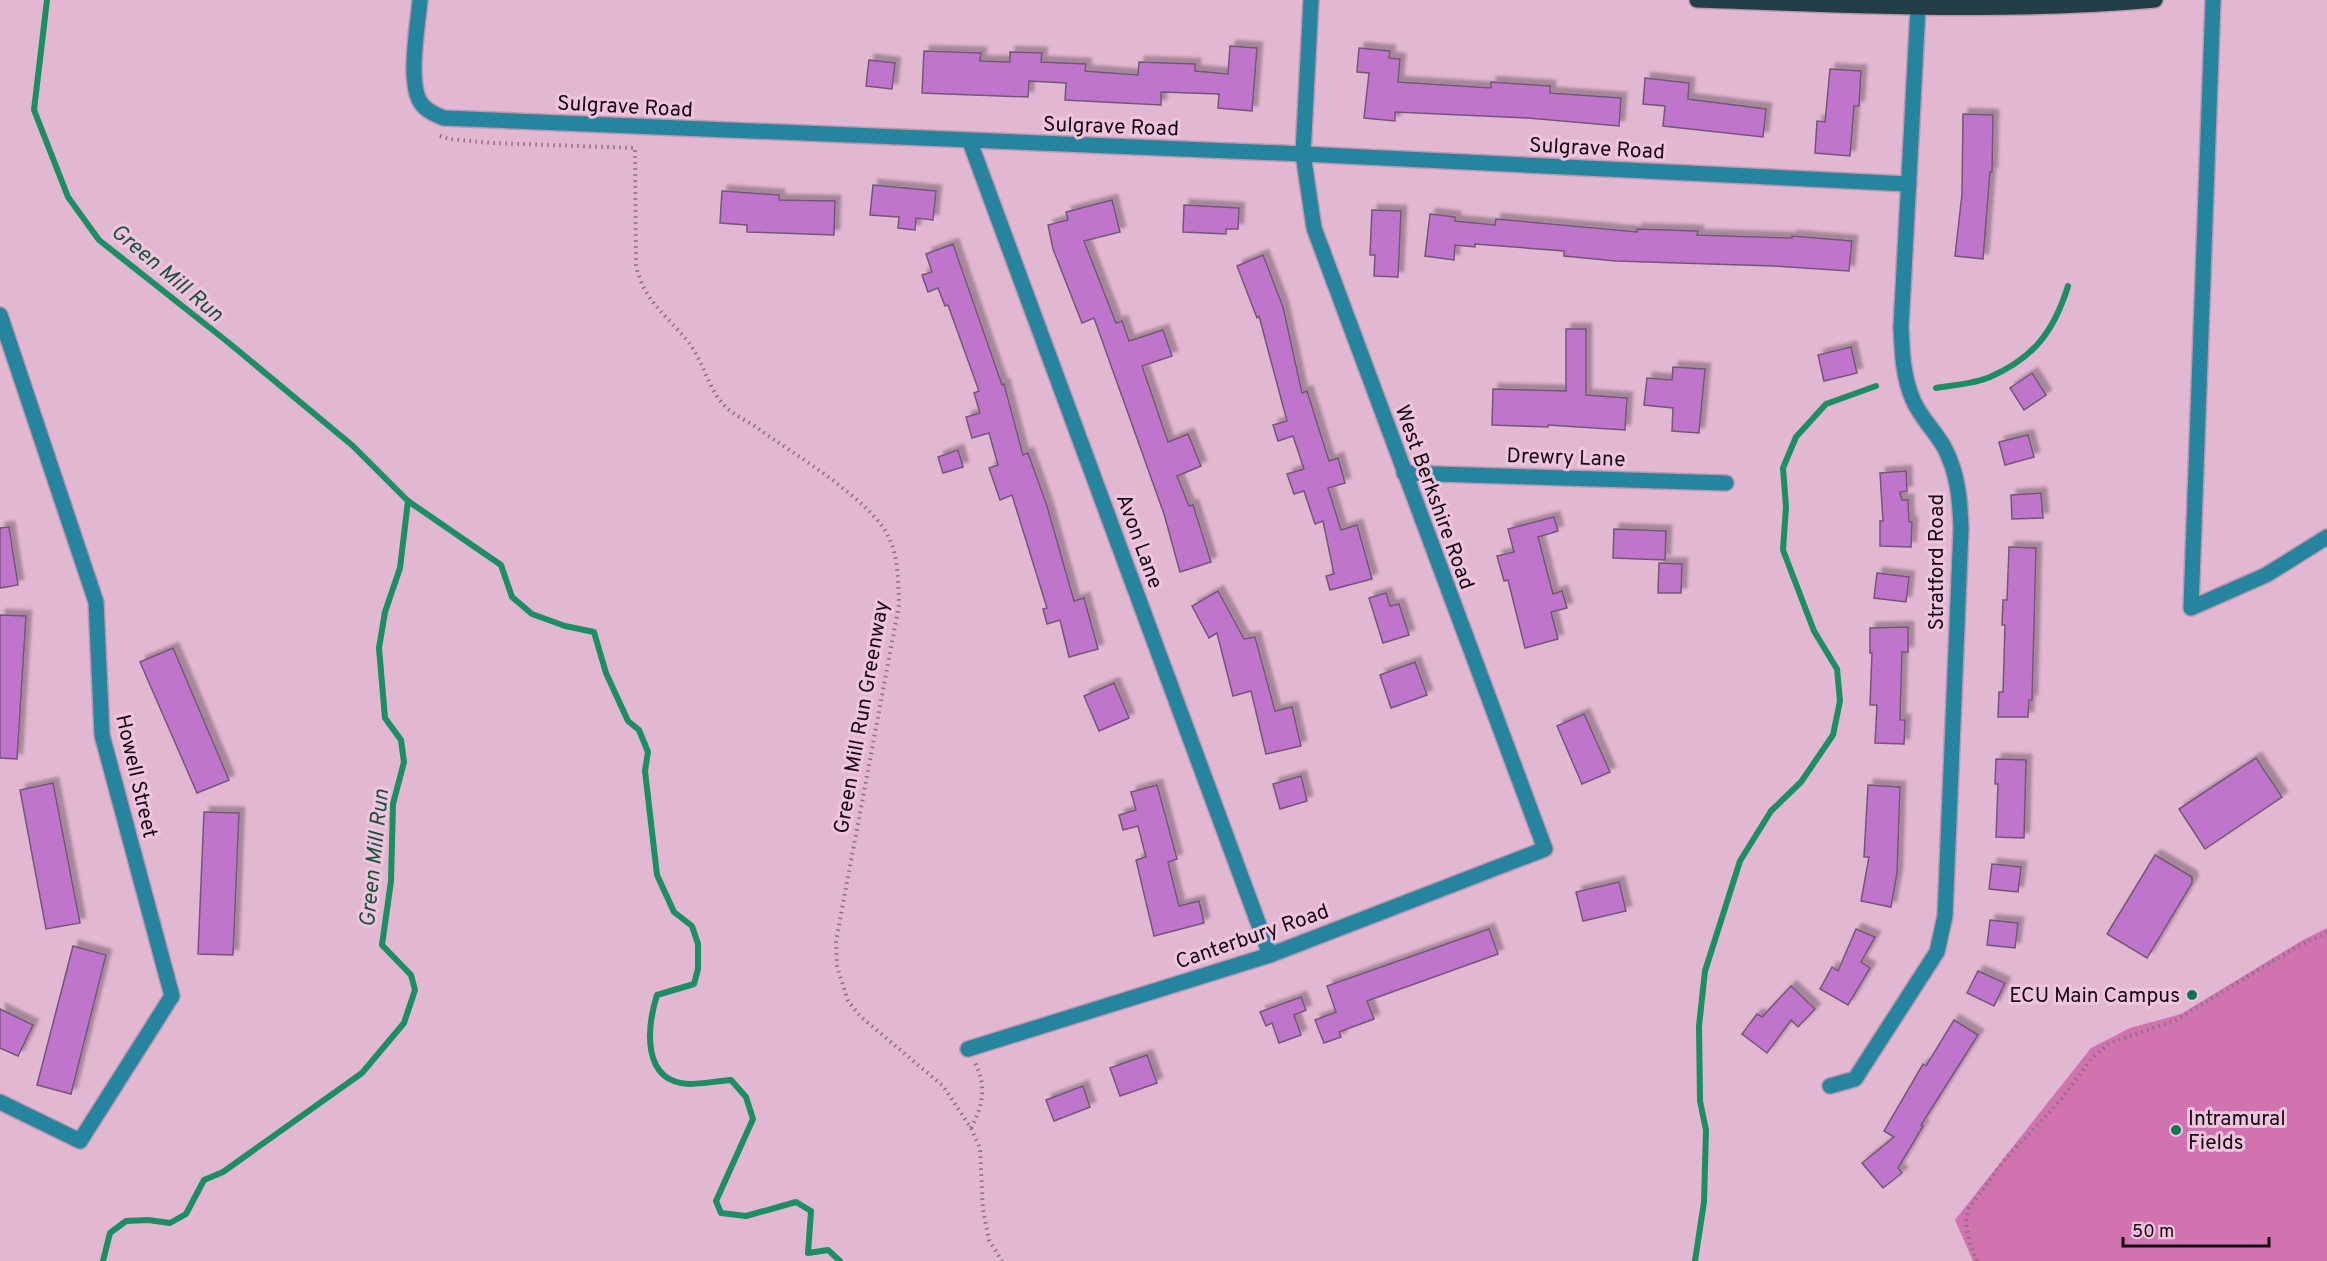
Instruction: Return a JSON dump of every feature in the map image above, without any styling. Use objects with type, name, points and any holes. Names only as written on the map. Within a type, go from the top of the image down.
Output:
[{"type":"main road","points":[[1697,0],[2016,9],[2155,0]]},
{"type":"street","name":"Sulgrave Road","points":[[420,0],[414,88],[421,104],[432,113],[444,118],[970,142],[1303,154],[1909,184]]},
{"type":"street","name":"West Berkshire Road","points":[[1311,0],[1303,154],[1314,228],[1545,849]]},
{"type":"street","points":[[2213,0],[2191,608],[2266,575],[2327,537]]},
{"type":"street","name":"Stratford Road","points":[[1830,1086],[1855,1079],[1937,952],[1945,916],[1961,529],[1959,496],[1954,469],[1944,448],[1914,402],[1905,370],[1901,327],[1918,8]]},
{"type":"street","name":"Avon Lane","points":[[970,142],[1270,955]]},
{"type":"street","name":"Howell Street","points":[[0,315],[96,602],[102,735],[172,996],[80,1141],[0,1102]]},
{"type":"street","name":"Drewry Lane","points":[[1404,473],[1726,483]]},
{"type":"street","name":"Canterbury Road","points":[[968,1049],[1270,955],[1545,849]]},
{"type":"path","name":"Green Mill Run Greenway","points":[[429,132],[449,140],[635,148],[636,266],[641,285],[653,306],[692,346],[711,385],[726,407],[838,486],[873,515],[889,537],[898,566],[899,605],[836,941],[837,966],[848,1001],[860,1016],[943,1086],[971,1128],[980,1148],[983,1210],[989,1240],[1002,1261]]},
{"type":"path","points":[[1977,1261],[1969,1241],[1966,1222],[1969,1208],[2006,1158],[2060,1101],[2092,1058],[2110,1043],[2176,1020],[2298,946],[2327,933]]},
{"type":"path","points":[[968,1049],[982,1078],[981,1110],[971,1128]]},
{"type":"shaded area","name":"Intramural Fields","points":[[2327,928],[2327,1261],[1973,1261],[1955,1220],[2091,1048],[2130,1028],[2181,1014],[2303,940]]},
{"type":"building","points":[[1230,46],[1257,48],[1252,111],[1218,108],[1219,94],[1161,92],[1161,105],[1065,100],[1066,83],[1029,81],[1028,97],[922,93],[924,51],[981,53],[980,61],[1010,62],[1010,52],[1042,53],[1041,62],[1086,64],[1085,71],[1138,75],[1139,62],[1195,64],[1195,71],[1228,74]]},
{"type":"building","points":[[1359,48],[1390,51],[1389,58],[1400,59],[1398,82],[1491,88],[1491,82],[1550,86],[1550,93],[1621,98],[1619,126],[1528,118],[1395,112],[1395,121],[1364,118],[1369,73],[1357,72]]},
{"type":"building","points":[[869,60],[895,63],[892,89],[866,86]]},
{"type":"building","points":[[1830,69],[1861,71],[1859,106],[1854,106],[1850,156],[1815,153],[1817,121],[1825,122]]},
{"type":"building","points":[[1645,78],[1689,83],[1688,99],[1766,109],[1763,137],[1663,126],[1665,106],[1643,104]]},
{"type":"building","points":[[1963,114],[1993,115],[1992,172],[1990,172],[1983,259],[1955,256],[1962,194]]},
{"type":"building","points":[[873,185],[936,191],[933,220],[916,218],[915,230],[898,228],[899,217],[870,215]]},
{"type":"building","points":[[722,191],[779,195],[779,200],[835,201],[834,235],[747,232],[747,225],[720,223]]},
{"type":"building","points":[[1112,200],[1120,232],[1084,241],[1116,323],[1122,321],[1129,341],[1163,330],[1172,356],[1142,366],[1168,442],[1188,434],[1201,466],[1177,476],[1189,506],[1193,505],[1211,562],[1180,572],[1164,514],[1094,318],[1082,323],[1053,249],[1048,225],[1068,220],[1066,212]]},
{"type":"building","points":[[1184,205],[1239,208],[1238,229],[1226,229],[1226,234],[1183,232]]},
{"type":"building","points":[[1372,210],[1401,211],[1398,277],[1374,276],[1375,255],[1370,255]]},
{"type":"building","points":[[1430,214],[1455,217],[1455,221],[1495,225],[1496,219],[1637,232],[1637,229],[1698,231],[1697,235],[1792,238],[1792,236],[1852,241],[1849,271],[1616,261],[1564,256],[1564,251],[1475,244],[1475,247],[1455,245],[1454,260],[1425,256]]},
{"type":"building","points":[[953,244],[1002,385],[1004,384],[1023,455],[1028,453],[1047,506],[1074,601],[1084,598],[1098,649],[1069,657],[1060,620],[1047,624],[1043,609],[1047,608],[1012,495],[1000,500],[989,468],[998,465],[989,433],[972,438],[966,417],[980,413],[974,393],[979,391],[948,305],[945,306],[938,288],[928,292],[922,275],[932,272],[926,254]]},
{"type":"building","points":[[1263,255],[1283,307],[1302,393],[1307,391],[1329,461],[1338,458],[1345,483],[1328,488],[1341,530],[1357,525],[1372,579],[1330,590],[1326,576],[1334,574],[1323,521],[1315,524],[1304,491],[1294,494],[1287,474],[1304,469],[1293,436],[1278,441],[1273,425],[1287,421],[1259,316],[1257,318],[1237,266]]},
{"type":"building","points":[[1566,329],[1586,329],[1586,395],[1627,398],[1625,430],[1548,425],[1548,427],[1492,425],[1493,389],[1566,391]]},
{"type":"building","points":[[1851,347],[1857,373],[1824,381],[1818,355]]},
{"type":"building","points":[[1673,367],[1705,369],[1699,433],[1672,431],[1673,408],[1644,405],[1647,378],[1672,380]]},
{"type":"building","points":[[2032,373],[2046,395],[2024,410],[2010,388]]},
{"type":"building","points":[[2028,435],[2034,457],[2005,465],[1999,442]]},
{"type":"building","points":[[958,450],[963,467],[943,473],[938,457]]},
{"type":"building","points":[[1906,471],[1907,491],[1900,492],[1902,500],[1908,500],[1909,522],[1912,522],[1911,547],[1880,546],[1880,521],[1883,521],[1880,473]]},
{"type":"building","points":[[2041,493],[2043,518],[2012,519],[2011,495]]},
{"type":"building","points":[[1554,517],[1558,531],[1538,537],[1553,594],[1562,591],[1567,608],[1551,612],[1558,639],[1525,648],[1508,580],[1504,581],[1497,556],[1514,552],[1508,529]]},
{"type":"building","points":[[9,527],[18,585],[0,588],[0,528]]},
{"type":"building","points":[[1614,529],[1666,531],[1665,560],[1613,558]]},
{"type":"building","points":[[2009,547],[2036,548],[2032,700],[2029,700],[2028,717],[1998,717],[1999,692],[2003,692],[2005,625],[2002,625],[2003,600],[2007,600]]},
{"type":"building","points":[[1659,563],[1682,564],[1681,593],[1658,593]]},
{"type":"building","points":[[1877,573],[1909,577],[1906,602],[1874,598]]},
{"type":"building","points":[[1218,591],[1244,639],[1255,637],[1275,711],[1292,707],[1301,746],[1266,754],[1251,691],[1233,696],[1217,633],[1209,638],[1192,606]]},
{"type":"building","points":[[1386,593],[1390,606],[1399,604],[1409,635],[1383,643],[1369,598]]},
{"type":"building","points":[[0,615],[26,616],[17,759],[0,758]]},
{"type":"building","points":[[1908,627],[1908,652],[1902,652],[1900,720],[1905,720],[1904,744],[1875,743],[1877,705],[1870,705],[1872,653],[1870,653],[1870,628]]},
{"type":"building","points":[[173,648],[229,780],[197,793],[140,662]]},
{"type":"building","points":[[1415,662],[1427,695],[1391,708],[1380,675]]},
{"type":"building","points":[[1114,683],[1129,718],[1099,731],[1084,696]]},
{"type":"building","points":[[1584,714],[1610,772],[1582,784],[1557,726]]},
{"type":"building","points":[[2256,758],[2282,797],[2205,849],[2179,809]]},
{"type":"building","points":[[1996,759],[2026,760],[2024,838],[1996,837],[1998,784],[1995,784]]},
{"type":"building","points":[[1301,776],[1307,801],[1280,809],[1273,784]]},
{"type":"building","points":[[53,783],[80,923],[46,929],[20,790]]},
{"type":"building","points":[[1157,785],[1177,859],[1168,862],[1179,906],[1199,901],[1204,923],[1154,936],[1136,860],[1146,857],[1138,826],[1123,830],[1119,815],[1136,810],[1131,792]]},
{"type":"building","points":[[1868,785],[1900,787],[1897,873],[1891,907],[1861,901],[1869,857],[1864,857]]},
{"type":"building","points":[[204,812],[239,813],[233,955],[198,954]]},
{"type":"building","points":[[2155,855],[2192,877],[2192,883],[2147,958],[2107,934]]},
{"type":"building","points":[[1992,864],[2021,867],[2018,892],[1989,889]]},
{"type":"building","points":[[1619,882],[1626,911],[1583,921],[1576,892]]},
{"type":"building","points":[[1990,920],[2018,923],[2015,948],[1987,945]]},
{"type":"building","points":[[1489,929],[1498,954],[1367,1001],[1374,1019],[1339,1032],[1341,1037],[1324,1043],[1315,1020],[1336,1012],[1327,986]]},
{"type":"building","points":[[1856,929],[1875,937],[1861,962],[1870,968],[1848,1005],[1820,989],[1832,967],[1838,971]]},
{"type":"building","points":[[73,946],[106,955],[71,1094],[37,1085]]},
{"type":"building","points":[[1978,971],[2005,983],[1994,1006],[1967,993]]},
{"type":"building","points":[[1791,986],[1815,1009],[1798,1027],[1791,1020],[1767,1053],[1742,1034],[1757,1014],[1762,1017]]},
{"type":"building","points":[[1301,997],[1306,1010],[1294,1015],[1301,1035],[1279,1043],[1272,1023],[1266,1026],[1260,1012]]},
{"type":"building","points":[[0,1009],[33,1025],[18,1056],[0,1048]]},
{"type":"building","points":[[1954,1020],[1978,1035],[1921,1125],[1923,1126],[1898,1168],[1902,1173],[1883,1188],[1862,1163],[1894,1137],[1884,1131],[1923,1064],[1926,1066]]},
{"type":"building","points":[[1147,1055],[1157,1083],[1120,1096],[1110,1068]]},
{"type":"building","points":[[1083,1086],[1090,1107],[1054,1121],[1046,1100]]},
{"type":"waterway","name":"Green Mill Run","points":[[47,0],[34,110],[68,197],[99,240],[229,343],[353,446],[408,501],[501,565],[512,597],[532,614],[565,626],[594,632],[606,673],[628,721],[639,730],[648,752],[645,771],[657,875],[674,912],[692,926],[698,944],[698,969],[694,984],[657,995],[650,1037],[655,1063],[662,1074],[673,1081],[699,1084],[731,1080],[746,1097],[753,1119],[716,1201],[721,1213],[746,1216],[796,1202],[811,1211],[808,1253],[828,1250],[840,1261]]},
{"type":"waterway","points":[[1936,388],[1984,379],[2019,361],[2049,330],[2068,286]]},
{"type":"waterway","points":[[1695,1261],[1704,1202],[1706,1130],[1700,1101],[1699,1026],[1705,971],[1740,861],[1771,811],[1801,782],[1833,735],[1840,701],[1837,669],[1814,631],[1783,550],[1786,507],[1783,468],[1796,437],[1826,404],[1876,386]]},
{"type":"waterway","name":"Green Mill Run","points":[[103,1261],[110,1233],[126,1221],[148,1220],[170,1223],[186,1214],[204,1180],[223,1172],[362,1073],[404,1023],[415,990],[411,975],[382,945],[391,881],[393,804],[404,762],[401,740],[385,718],[379,648],[385,612],[400,568],[408,501]]},
{"type":"place","name":"ECU Main Campus","points":[[2192,995]]},
{"type":"place","name":"Intramural Fields","points":[[2176,1130]]}]
